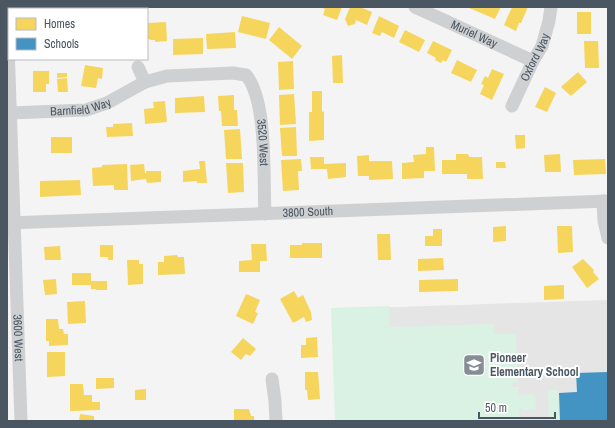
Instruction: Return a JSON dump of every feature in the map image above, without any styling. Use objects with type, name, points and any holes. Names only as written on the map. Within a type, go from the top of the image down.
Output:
[{"type":"street","name":"Muriel Way","points":[[415,7],[533,61]]},
{"type":"street","name":"Oxford Way","points":[[512,106],[533,61],[542,46],[552,7]]},
{"type":"street","name":"3600 West","points":[[7,16],[8,48]]},
{"type":"street","name":"3600 West","points":[[8,60],[11,223],[22,421]]},
{"type":"street","points":[[138,67],[145,82]]},
{"type":"street","name":"Barnfield Way","points":[[10,113],[86,110],[107,103],[145,82],[174,76],[233,73],[246,74]]},
{"type":"street","name":"3520 West","points":[[246,74],[254,88],[261,116],[265,214]]},
{"type":"street","points":[[606,201],[604,220],[608,238]]},
{"type":"street","name":"3800 South","points":[[11,223],[606,201]]},
{"type":"street","points":[[272,379],[276,421]]},
{"type":"shaded area","name":"Pioneer Elementary School","points":[[608,300],[608,421],[341,421],[337,309]]},
{"type":"green space","points":[[389,306],[390,327],[493,324],[494,334],[516,334],[518,383],[512,383],[512,387],[518,387],[519,395],[532,394],[535,397],[536,410],[523,410],[519,406],[520,421],[335,421],[331,308]]},
{"type":"green space","points":[[548,390],[558,390],[560,421],[549,421]]},
{"type":"building: Homes","points":[[320,7],[342,7],[337,20],[323,15],[325,9]]},
{"type":"building: Homes","points":[[350,7],[360,7],[372,12],[367,25],[356,20],[355,24],[348,26],[345,19]]},
{"type":"building: Homes","points":[[467,7],[501,7],[495,19]]},
{"type":"building: Homes","points":[[512,7],[528,7],[516,31],[504,25]]},
{"type":"building: Homes","points":[[577,12],[591,12],[591,34],[577,34]]},
{"type":"building: Homes","points":[[242,16],[270,23],[266,39],[238,32]]},
{"type":"building: Homes","points":[[379,16],[399,26],[394,38],[382,32],[380,36],[372,33]]},
{"type":"building: Homes","points":[[166,22],[167,41],[155,42],[155,40],[148,39],[148,23]]},
{"type":"building: Homes","points":[[279,27],[302,46],[292,59],[269,40]]},
{"type":"building: Homes","points":[[405,30],[425,40],[419,52],[399,42]]},
{"type":"building: Homes","points":[[235,32],[236,48],[207,49],[206,34]]},
{"type":"building: Homes","points":[[203,38],[203,54],[173,55],[173,39]]},
{"type":"building: Homes","points":[[433,41],[452,50],[446,62],[443,60],[441,63],[427,53]]},
{"type":"building: Homes","points":[[584,41],[598,41],[599,68],[585,68]]},
{"type":"building: Homes","points":[[342,55],[343,83],[333,83],[332,56]]},
{"type":"building: Homes","points":[[457,60],[477,70],[471,82],[451,73]]},
{"type":"building: Homes","points":[[293,61],[294,89],[279,90],[278,62]]},
{"type":"building: Homes","points":[[85,65],[103,68],[102,79],[98,78],[96,88],[81,86]]},
{"type":"building: Homes","points":[[492,69],[504,74],[492,100],[480,94],[484,85],[481,84],[485,76],[488,78]]},
{"type":"building: Homes","points":[[33,71],[49,71],[49,84],[46,84],[46,92],[33,92]]},
{"type":"building: Homes","points":[[578,72],[587,82],[571,96],[561,87]]},
{"type":"building: Homes","points":[[57,73],[67,73],[67,77],[57,78]]},
{"type":"building: Homes","points":[[67,78],[68,92],[58,92],[57,79]]},
{"type":"building: Homes","points":[[545,87],[556,93],[547,112],[535,107]]},
{"type":"building: Homes","points":[[312,91],[322,91],[324,140],[309,141],[309,112],[312,112]]},
{"type":"building: Homes","points":[[294,94],[296,124],[280,125],[279,95]]},
{"type":"building: Homes","points":[[234,95],[234,110],[237,110],[238,126],[222,126],[218,96]]},
{"type":"building: Homes","points":[[204,96],[205,112],[175,113],[175,98]]},
{"type":"building: Homes","points":[[165,101],[167,122],[145,124],[144,109],[154,108],[153,102]]},
{"type":"building: Homes","points":[[132,123],[133,136],[107,137],[106,127],[113,127],[113,124]]},
{"type":"building: Homes","points":[[296,127],[297,156],[282,156],[280,128]]},
{"type":"building: Homes","points":[[240,129],[242,159],[226,159],[224,130]]},
{"type":"building: Homes","points":[[515,135],[525,135],[525,148],[516,149]]},
{"type":"building: Homes","points":[[51,137],[72,137],[72,153],[51,153]]},
{"type":"building: Homes","points":[[426,147],[434,147],[435,171],[424,171],[424,178],[402,179],[402,163],[414,162],[413,155],[426,154]]},
{"type":"building: Homes","points":[[456,154],[468,154],[469,157],[482,157],[483,179],[467,179],[467,174],[442,174],[442,160],[456,160]]},
{"type":"building: Homes","points":[[560,154],[561,172],[545,172],[544,155]]},
{"type":"building: Homes","points":[[369,155],[369,161],[392,161],[393,179],[369,180],[369,176],[358,176],[357,156]]},
{"type":"building: Homes","points":[[310,157],[324,157],[324,164],[346,163],[346,177],[328,179],[327,169],[311,169]]},
{"type":"building: Homes","points":[[301,159],[302,171],[298,171],[299,190],[283,191],[281,160]]},
{"type":"building: Homes","points":[[605,159],[606,174],[574,175],[573,160]]},
{"type":"building: Homes","points":[[199,161],[205,161],[207,183],[197,183],[197,181],[183,182],[183,171],[200,169]]},
{"type":"building: Homes","points":[[496,162],[505,162],[506,168],[496,168]]},
{"type":"building: Homes","points":[[226,163],[243,163],[244,192],[228,193]]},
{"type":"building: Homes","points":[[127,164],[128,190],[114,190],[114,185],[93,186],[92,168],[102,167],[102,165]]},
{"type":"building: Homes","points":[[144,164],[145,173],[146,171],[161,171],[161,182],[147,183],[146,179],[131,181],[130,165]]},
{"type":"building: Homes","points":[[80,180],[81,195],[40,197],[40,181]]},
{"type":"building: Homes","points":[[506,226],[506,241],[493,242],[493,227]]},
{"type":"building: Homes","points":[[557,226],[572,226],[573,252],[558,253]]},
{"type":"building: Homes","points":[[433,229],[442,229],[442,246],[425,246],[425,236],[433,236]]},
{"type":"building: Homes","points":[[377,234],[390,234],[391,260],[378,260]]},
{"type":"building: Homes","points":[[302,243],[322,243],[322,258],[290,258],[290,245],[302,245]]},
{"type":"building: Homes","points":[[251,244],[266,244],[267,261],[260,261],[260,272],[239,272],[239,261],[252,260]]},
{"type":"building: Homes","points":[[100,245],[113,245],[113,260],[108,260],[108,257],[100,257]]},
{"type":"building: Homes","points":[[60,246],[61,260],[45,260],[44,247]]},
{"type":"building: Homes","points":[[177,255],[178,257],[184,257],[185,274],[158,275],[158,262],[164,262],[164,256]]},
{"type":"building: Homes","points":[[443,258],[444,270],[418,271],[418,259]]},
{"type":"building: Homes","points":[[583,259],[594,270],[593,272],[599,279],[587,288],[572,267]]},
{"type":"building: Homes","points":[[127,260],[139,260],[139,264],[143,264],[143,284],[128,285]]},
{"type":"building: Homes","points":[[72,273],[91,273],[91,281],[107,281],[107,290],[91,289],[91,285],[72,285]]},
{"type":"building: Homes","points":[[56,279],[57,294],[45,295],[43,280]]},
{"type":"building: Homes","points":[[458,279],[458,291],[419,292],[419,280]]},
{"type":"building: Homes","points":[[564,285],[564,299],[544,300],[544,286]]},
{"type":"building: Homes","points":[[294,291],[298,298],[303,295],[311,312],[312,320],[306,322],[304,317],[293,323],[280,299]]},
{"type":"building: Homes","points":[[246,294],[260,300],[255,312],[258,313],[253,324],[236,316]]},
{"type":"building: Homes","points":[[85,301],[86,323],[68,324],[67,302]]},
{"type":"building: Homes","points":[[46,319],[58,319],[59,329],[63,329],[64,334],[68,334],[68,345],[49,346],[49,341],[46,341]]},
{"type":"building: Homes","points":[[317,337],[318,357],[301,358],[301,345],[306,345],[306,338]]},
{"type":"building: Homes","points":[[243,338],[256,349],[250,356],[246,354],[241,360],[231,352]]},
{"type":"building: Homes","points":[[47,352],[65,352],[65,376],[47,377]]},
{"type":"building: Homes","points":[[305,372],[318,372],[320,399],[308,400],[307,390],[305,390]]},
{"type":"building: Homes","points":[[96,378],[114,378],[114,388],[96,389]]},
{"type":"building: Homes","points":[[70,384],[83,384],[84,395],[92,395],[92,402],[100,402],[100,410],[70,411]]},
{"type":"building: Homes","points":[[146,389],[146,400],[135,400],[135,390]]},
{"type":"building: Homes","points":[[234,409],[249,409],[251,416],[254,416],[254,421],[234,421]]},
{"type":"building: Homes","points":[[80,414],[94,416],[94,421],[79,421]]},
{"type":"building: Schools","points":[[608,372],[608,421],[560,421],[559,393],[577,392],[576,373]]},
{"type":"place","name":"Pioneer Elementary School","points":[[474,365]]}]
